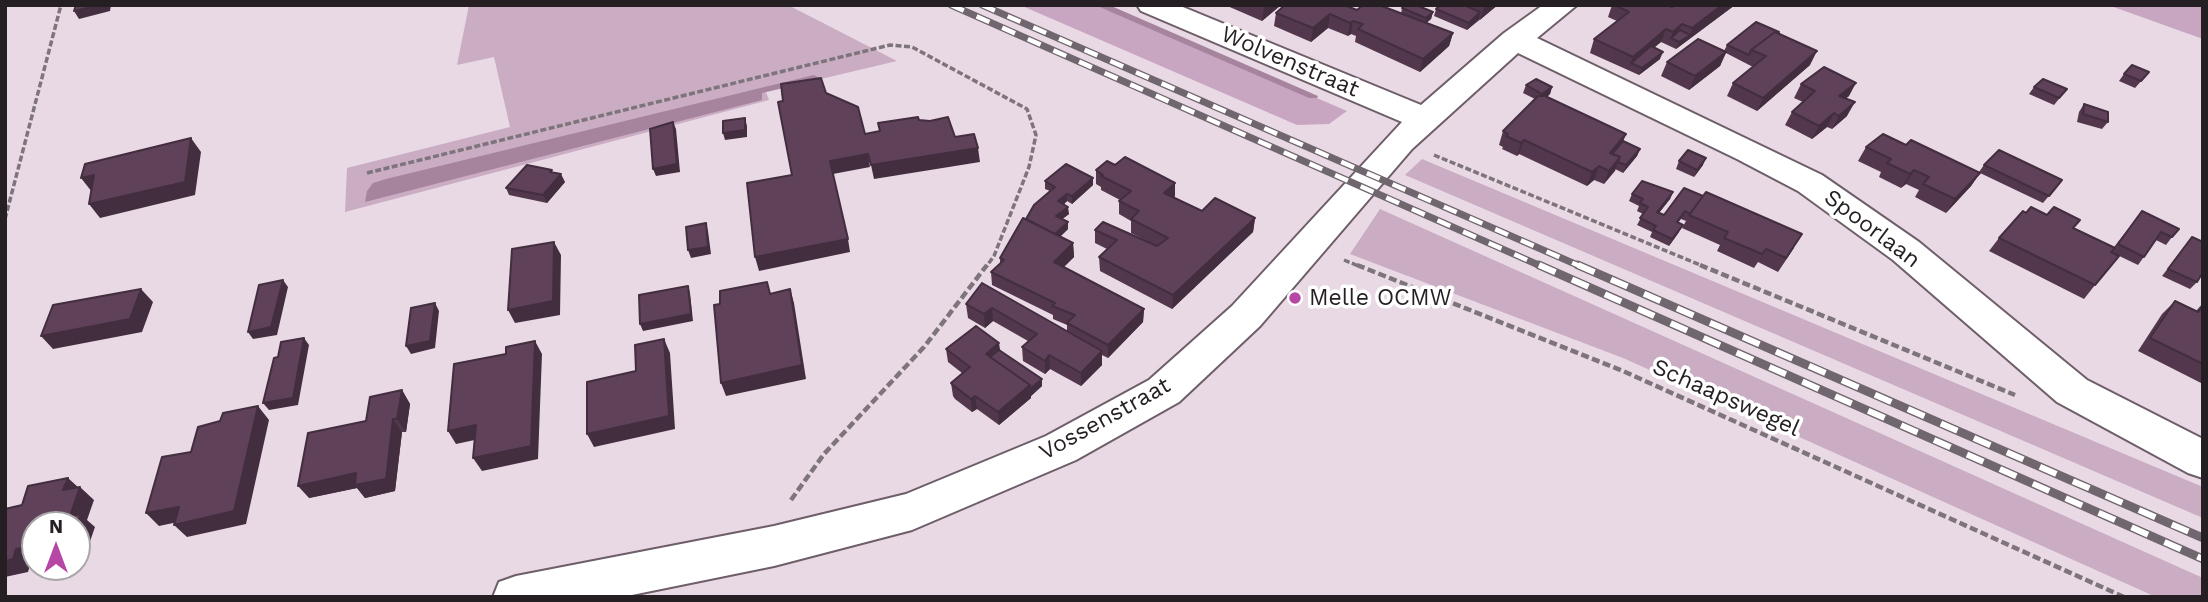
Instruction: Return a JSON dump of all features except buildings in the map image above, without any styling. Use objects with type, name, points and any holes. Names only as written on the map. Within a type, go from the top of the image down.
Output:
[{"type":"street","name":"Wolvenstraat","points":[[1152,5],[1427,120]]},
{"type":"street","name":"Vossenstraat","points":[[516,597],[774,546],[912,511],[1061,448],[1164,391],[1246,316],[1400,141],[1515,40],[1562,5]]},
{"type":"street","name":"Spoorlaan","points":[[1515,40],[1749,150],[1810,183],[1906,251],[2072,391],[2203,460]]},
{"type":"path","points":[[5,219],[61,5]]},
{"type":"path","points":[[367,173],[890,45],[912,47],[1027,108],[1036,135],[1029,167],[994,257],[924,347],[824,454],[784,509],[774,546]]},
{"type":"path","points":[[1400,141],[2021,398]]},
{"type":"path","name":"Schaapswegel","points":[[1308,246],[1623,371],[2124,597]]},
{"type":"shaded area","points":[[469,5],[788,5],[897,61],[766,92],[769,100],[345,212],[347,168],[510,127],[494,57],[457,65]]},
{"type":"shaded area","points":[[1020,5],[1100,5],[1347,111],[1329,124],[1297,125]]},
{"type":"shaded area","points":[[2108,5],[2203,5],[2203,39]]},
{"type":"shaded area","points":[[814,75],[821,79],[762,93],[762,100],[365,202],[367,191],[373,183],[386,179]]},
{"type":"shaded area","points":[[1422,159],[2203,487],[2203,518],[1405,175]]},
{"type":"shaded area","points":[[1380,209],[2203,578],[2203,597],[2156,597],[1623,358],[1350,254]]},
{"type":"waterway","points":[[1100,5],[1313,96]]},
{"type":"railway","points":[[951,5],[1543,267]]},
{"type":"railway","points":[[982,5],[1582,267]]},
{"type":"railway","points":[[1539,265],[2203,559]]},
{"type":"railway","points":[[1578,265],[2203,538]]},
{"type":"place","name":"Melle OCMW","points":[[1295,298]]}]
